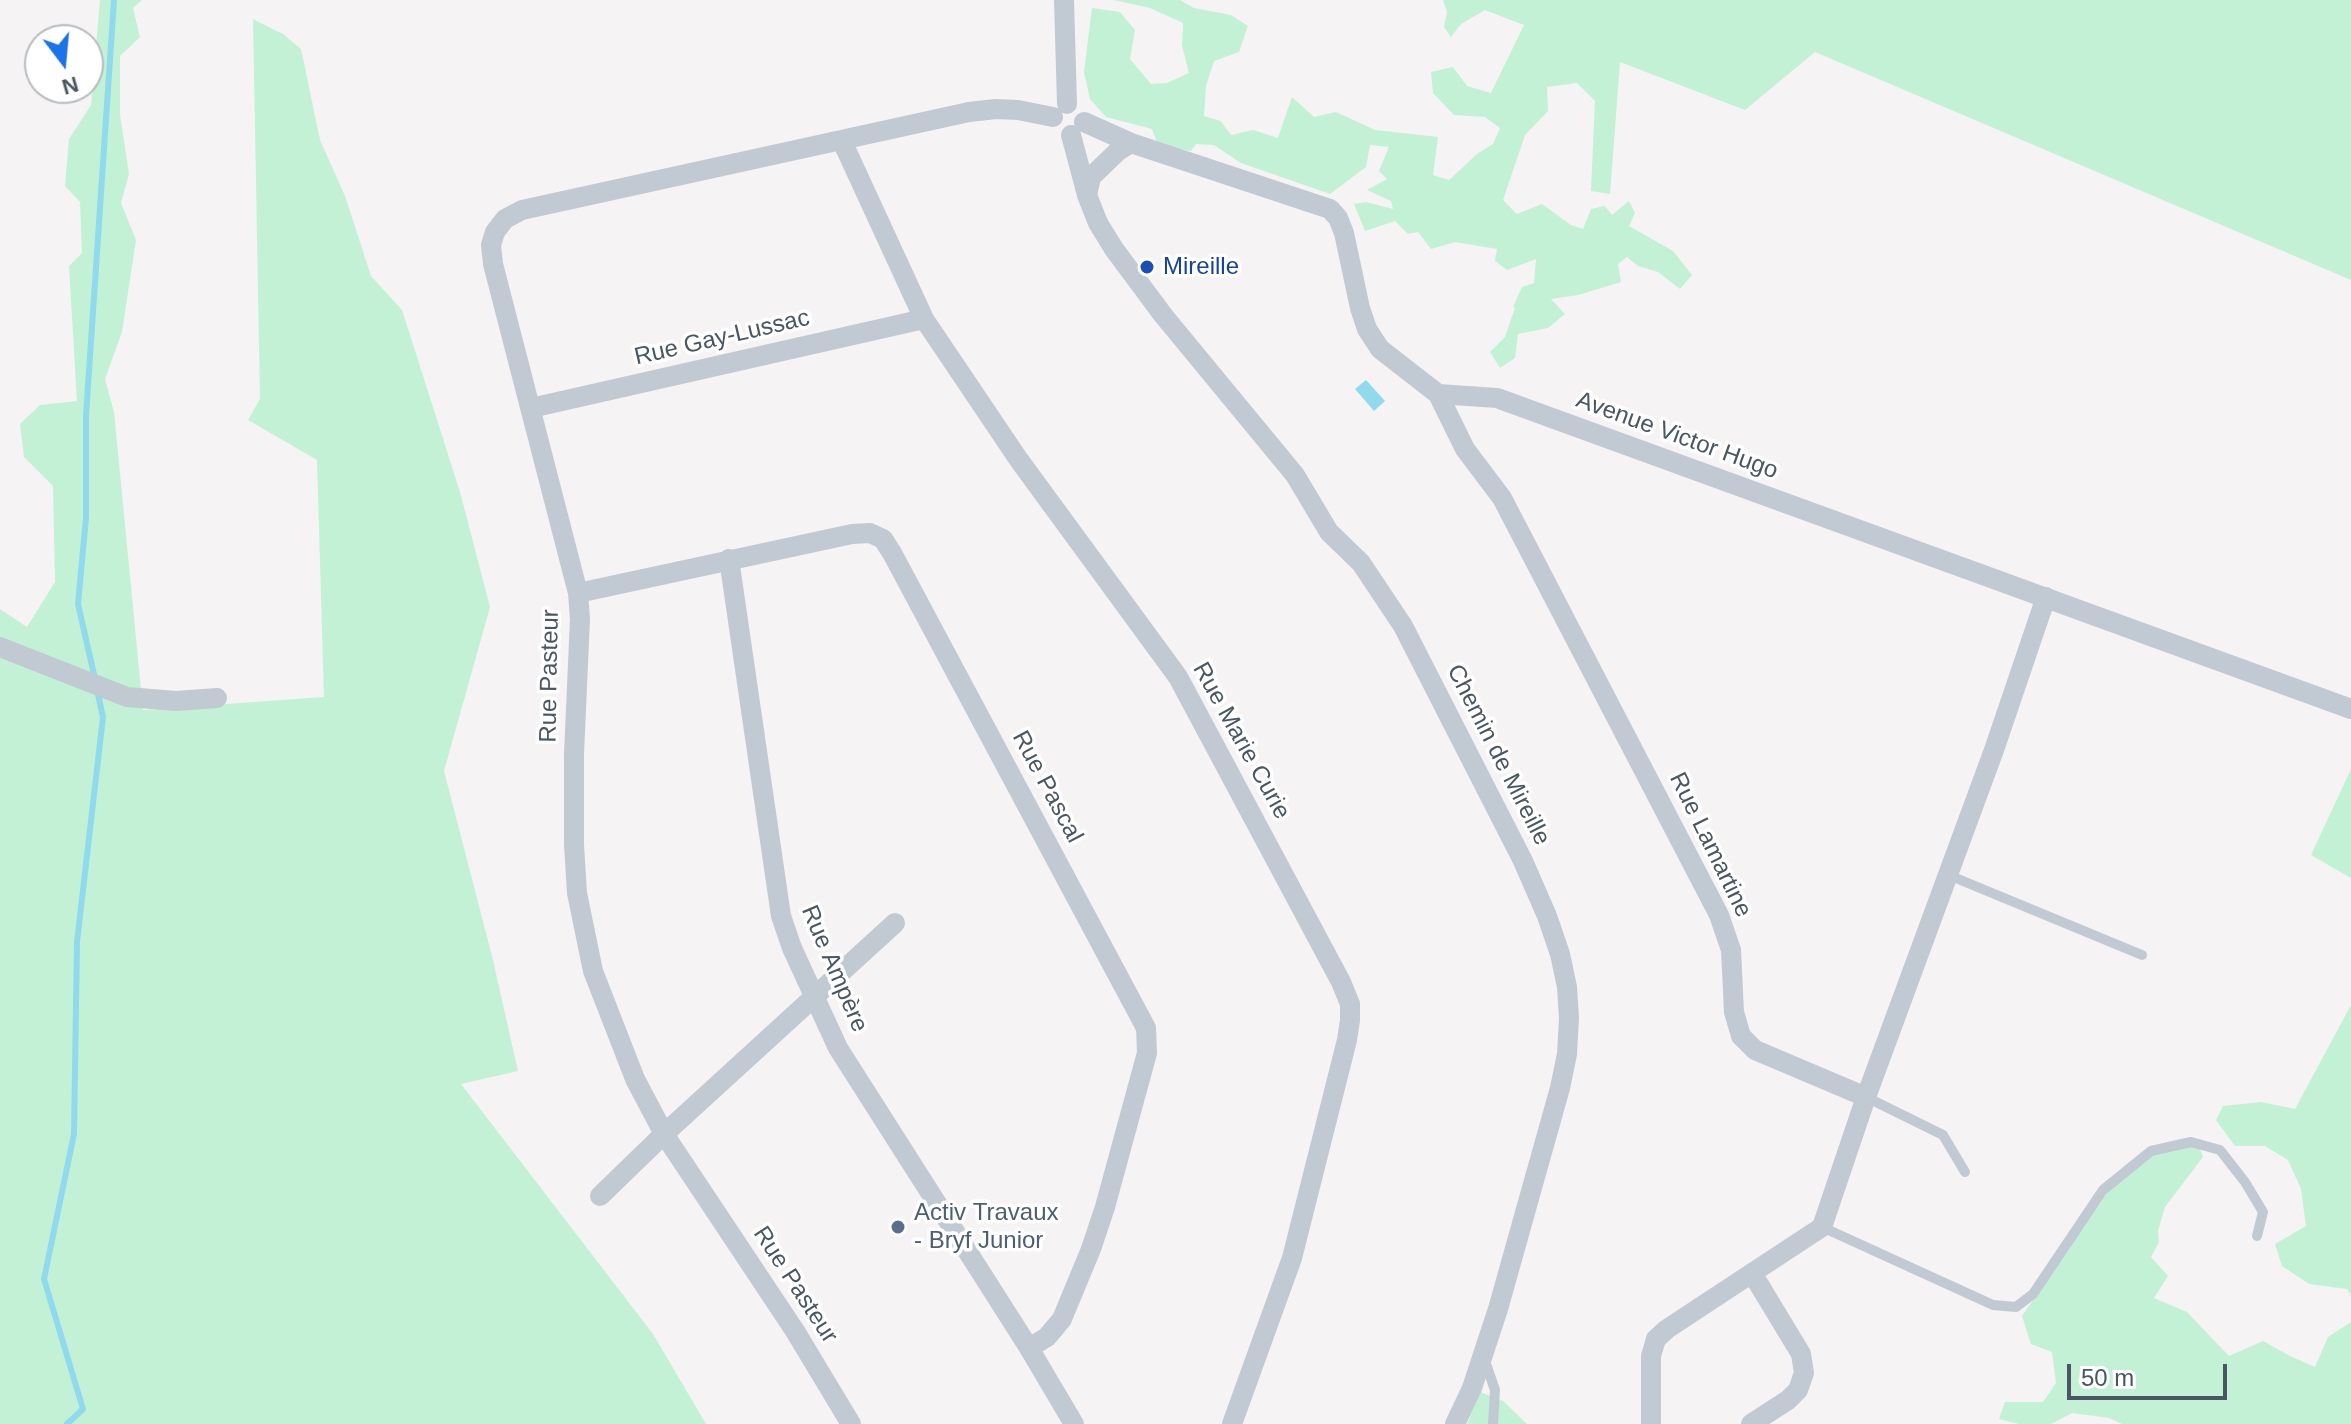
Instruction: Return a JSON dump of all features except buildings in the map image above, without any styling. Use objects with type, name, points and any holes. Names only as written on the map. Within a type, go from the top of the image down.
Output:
[{"type":"street","points":[[1060,111],[1064,0]]},
{"type":"street","points":[[842,141],[969,112],[996,109],[1060,111],[1072,104],[1080,109],[1084,118],[1077,129],[1131,143],[1330,209],[1344,233],[1367,329],[1380,349],[1438,394]]},
{"type":"street","name":"Chemin de Mireille","points":[[1077,129],[1087,195],[1098,223],[1120,258],[1171,325],[1295,475],[1329,532],[1361,563],[1403,626],[1523,861],[1556,941],[1567,987],[1567,1054],[1526,1214],[1483,1356],[1455,1424]]},
{"type":"street","name":"Rue Marie Curie","points":[[842,141],[924,319],[1019,460],[1178,677],[1350,1004],[1347,1040],[1292,1258],[1232,1424]]},
{"type":"street","name":"Rue Pasteur","points":[[842,141],[522,210],[505,219],[495,232],[491,245],[493,264],[578,593],[580,619],[574,754],[574,845],[577,893],[597,983],[635,1079],[664,1134],[795,1331],[851,1424]]},
{"type":"street","points":[[1087,195],[1091,177],[1131,143]]},
{"type":"street","name":"Rue Gay-Lussac","points":[[531,408],[924,319]]},
{"type":"street","name":"Avenue Victor Hugo","points":[[1438,394],[1497,398],[2351,709]]},
{"type":"street","name":"Rue Lamartine","points":[[1438,394],[1465,449],[1502,498],[1719,915],[1731,950],[1734,1012],[1741,1036],[1755,1050],[1866,1097]]},
{"type":"street","name":"Rue Pascal","points":[[578,593],[852,534],[870,533],[883,539],[1146,1028],[1147,1053],[1091,1249],[1062,1319],[1047,1337],[1029,1348]]},
{"type":"street","name":"Rue Ampère","points":[[729,559],[781,916],[792,948],[838,1048],[1029,1348]]},
{"type":"street","points":[[1651,1424],[1651,1356],[1656,1339],[1822,1227],[2046,597]]},
{"type":"street","points":[[0,647],[127,697],[176,701],[217,698]]},
{"type":"street","points":[[600,1196],[895,923]]},
{"type":"street","points":[[1751,1424],[1788,1400],[1798,1390],[1804,1373],[1801,1354],[1752,1273]]},
{"type":"street","points":[[1029,1348],[1074,1424]]},
{"type":"lane","points":[[1946,874],[2142,955]]},
{"type":"lane","points":[[1866,1097],[1943,1135],[1965,1172]]},
{"type":"lane","points":[[1822,1227],[1993,1305],[2016,1307],[2033,1294],[2103,1190],[2151,1151],[2191,1142],[2220,1150],[2245,1182],[2263,1212],[2257,1236]]},
{"type":"lane","points":[[1483,1356],[1495,1390],[1493,1424]]},
{"type":"green space","points":[[100,0],[142,0],[133,8],[140,37],[120,56],[120,115],[129,174],[121,203],[136,240],[122,332],[105,379],[114,412],[143,710],[324,697],[317,460],[248,420],[260,399],[253,19],[283,34],[301,49],[320,140],[345,196],[371,276],[402,310],[460,492],[490,607],[444,771],[518,1071],[461,1084],[653,1334],[706,1424],[0,1424],[0,609],[27,627],[55,582],[53,486],[24,457],[20,424],[40,405],[77,401],[69,266],[82,253],[80,202],[65,186],[69,139],[91,104],[104,104],[104,24],[98,24]]},
{"type":"green space","points":[[1114,0],[1180,0],[1194,8],[1231,15],[1248,26],[1239,52],[1214,61],[1206,86],[1204,116],[1221,121],[1231,135],[1253,130],[1278,138],[1292,97],[1314,117],[1336,112],[1375,130],[1438,137],[1433,175],[1449,180],[1493,144],[1500,128],[1485,117],[1454,115],[1433,93],[1431,72],[1453,67],[1467,86],[1491,93],[1524,25],[1485,10],[1461,24],[1451,37],[1444,27],[1447,12],[1443,0],[2351,0],[2351,280],[1815,52],[1745,110],[1620,62],[1610,194],[1591,191],[1595,101],[1577,83],[1547,87],[1548,111],[1525,135],[1503,200],[1517,214],[1542,204],[1571,225],[1583,229],[1591,209],[1605,206],[1612,215],[1629,201],[1635,213],[1629,226],[1673,251],[1692,275],[1680,289],[1658,272],[1638,266],[1627,257],[1618,264],[1621,282],[1578,295],[1551,299],[1565,314],[1548,328],[1518,334],[1515,358],[1500,368],[1490,352],[1505,337],[1522,287],[1534,283],[1536,259],[1507,270],[1495,261],[1497,249],[1455,242],[1431,249],[1418,232],[1408,234],[1395,221],[1365,231],[1354,204],[1366,202],[1393,209],[1391,201],[1367,190],[1387,179],[1379,171],[1389,147],[1370,145],[1366,167],[1330,194],[1241,163],[1214,145],[1196,144],[1191,151],[1158,145],[1152,129],[1106,117],[1090,99],[1084,72],[1092,8],[1120,12],[1135,30],[1130,59],[1151,84],[1167,83],[1189,73],[1182,45],[1183,23],[1150,8]]},
{"type":"green space","points":[[2351,769],[2351,878],[2311,855]]},
{"type":"green space","points":[[2351,1005],[2351,1295],[2347,1289],[2309,1284],[2282,1266],[2275,1244],[2306,1226],[2301,1189],[2288,1160],[2265,1146],[2235,1146],[2216,1120],[2223,1106],[2261,1102],[2295,1109]]},
{"type":"green space","points":[[2180,1139],[2197,1141],[2203,1157],[2165,1207],[2158,1231],[2159,1242],[2151,1257],[2168,1276],[2154,1298],[2187,1312],[2229,1356],[2263,1341],[2315,1367],[2328,1337],[2351,1322],[2351,1424],[2122,1424],[2109,1418],[2072,1413],[2051,1424],[2019,1424],[1999,1419],[2005,1402],[2043,1402],[2056,1383],[2052,1352],[2031,1344],[2022,1316],[2117,1179],[2150,1154]]},
{"type":"green space","points":[[1480,1392],[1503,1401],[1527,1424],[1467,1424]]},
{"type":"water","points":[[1366,380],[1385,401],[1374,411],[1355,389]]},
{"type":"waterway","points":[[95,679],[78,604],[86,518],[86,416],[114,0]]},
{"type":"waterway","points":[[67,1424],[83,1409],[44,1279],[74,1134],[77,942],[103,717],[97,690]]},
{"type":"place","name":"Mireille","points":[[1147,267]]},
{"type":"place","name":"Activ Travaux - Bryf Junior","points":[[898,1227]]}]
